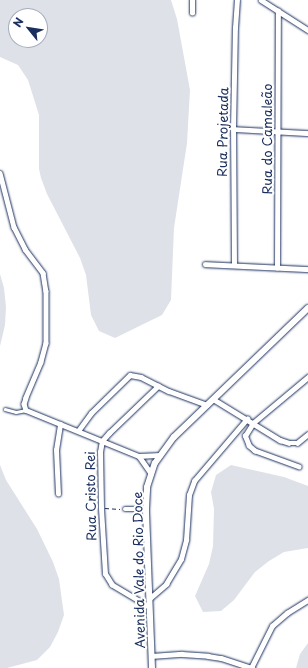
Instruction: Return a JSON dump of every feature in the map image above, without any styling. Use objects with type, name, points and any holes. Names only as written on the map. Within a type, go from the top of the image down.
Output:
[{"type":"street","points":[[192,0],[192,13]]},
{"type":"street","name":"Rua Projetada","points":[[234,265],[233,129],[235,28],[238,0]]},
{"type":"street","points":[[261,0],[308,30]]},
{"type":"street","name":"Rua do Camaleão","points":[[277,268],[278,12]]},
{"type":"street","points":[[233,129],[308,133]]},
{"type":"street","points":[[0,173],[14,226],[25,250],[43,273],[46,291],[46,343],[41,362],[24,404],[26,410],[139,456],[160,455]]},
{"type":"street","points":[[205,264],[308,269]]},
{"type":"street","name":"Avenida Vale do Rio Doce","points":[[152,668],[146,509],[147,487],[151,473],[160,455],[174,437],[308,308]]},
{"type":"street","points":[[78,431],[91,413],[127,377],[132,374],[206,405]]},
{"type":"street","points":[[299,467],[255,451],[249,446],[245,436],[253,424],[308,378]]},
{"type":"street","name":"Rua Cristo Rei","points":[[149,607],[112,585],[107,579],[104,566],[100,452],[102,441],[158,386]]},
{"type":"street","points":[[213,399],[280,440],[289,443],[297,443],[308,434]]},
{"type":"street","points":[[149,599],[166,584],[181,558],[186,540],[189,495],[194,481],[247,419]]},
{"type":"street","points":[[58,494],[56,450],[60,424]]},
{"type":"street","points":[[139,456],[151,473]]},
{"type":"street","points":[[125,509],[146,509]]},
{"type":"street","points":[[151,656],[182,654],[208,656],[228,660],[252,668],[272,626],[287,613],[308,600]]},
{"type":"lane","points":[[5,409],[16,412],[26,410]]},
{"type":"path","points":[[101,508],[125,509]]},
{"type":"shaded area","points":[[0,0],[171,0],[177,19],[190,90],[187,143],[174,228],[171,300],[162,315],[115,338],[99,331],[91,315],[86,275],[80,258],[47,194],[41,178],[39,169],[39,115],[28,80],[18,65],[0,57]]},
{"type":"shaded area","points":[[0,274],[4,288],[6,307],[5,325],[0,346]]},
{"type":"shaded area","points":[[0,465],[6,480],[37,529],[53,562],[59,579],[64,615],[58,632],[50,647],[37,660],[7,668],[0,668]]},
{"type":"shaded area","points":[[231,465],[284,477],[308,486],[308,548],[284,552],[269,561],[255,572],[234,600],[221,611],[203,612],[195,596],[209,564],[213,546],[214,509],[211,492],[216,475]]},
{"type":"shaded area","points":[[308,643],[308,668],[296,668],[300,654]]}]
